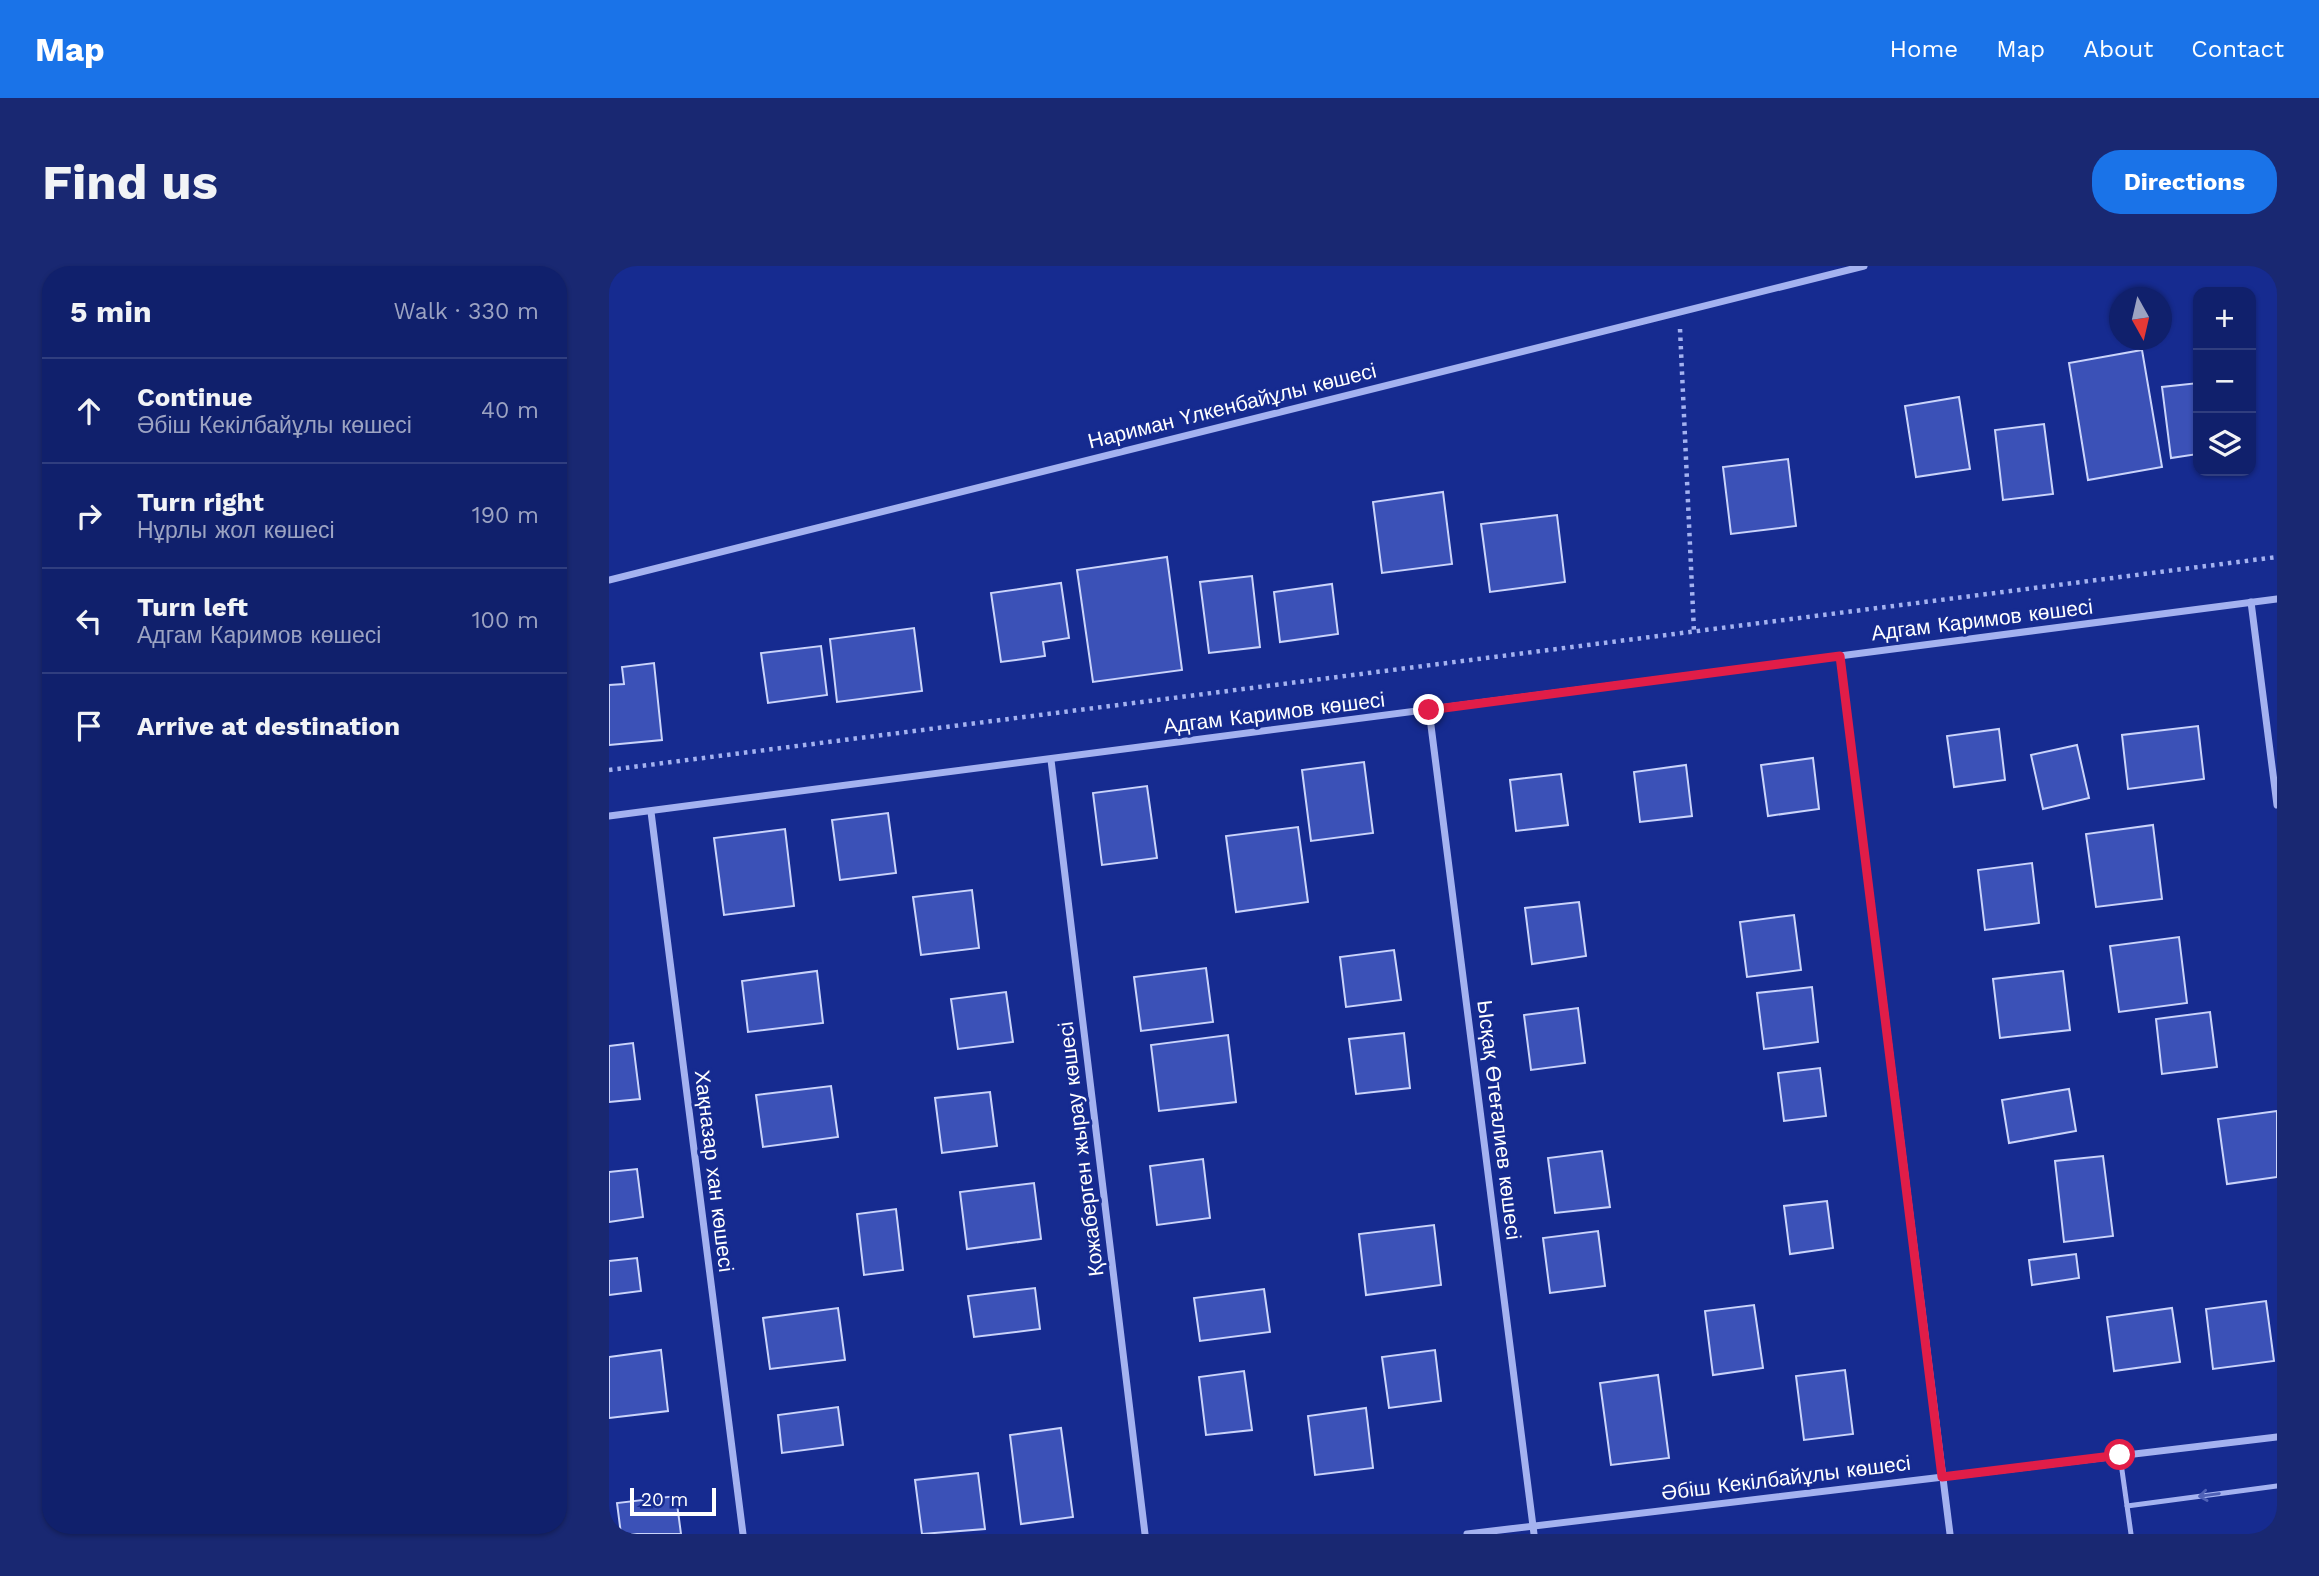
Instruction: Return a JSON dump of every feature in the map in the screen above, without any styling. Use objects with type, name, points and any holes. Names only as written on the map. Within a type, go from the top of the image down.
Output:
[{"type":"street","name":"Нариман Үлкенбайұлы көшесі","points":[[609,580],[1864,266]]},
{"type":"street","name":"Адгам Каримов көшесі","points":[[609,816],[2277,599]]},
{"type":"street","points":[[2251,602],[2277,805]]},
{"type":"street","points":[[1840,656],[1949,1534]]},
{"type":"street","name":"Ысқақ Өтеғалиев көшесі","points":[[1429,710],[1533,1530]]},
{"type":"street","name":"Қожаберген жырау көшесі","points":[[1051,760],[1145,1534]]},
{"type":"street","name":"Хақназар хан көшесі","points":[[651,812],[743,1534]]},
{"type":"street","name":"Әбіш Кекілбайұлы көшесі","points":[[1467,1534],[1533,1530],[2277,1437]]},
{"type":"lane","points":[[2120,1455],[2131,1534]]},
{"type":"lane","points":[[2127,1506],[2277,1486]]},
{"type":"path","points":[[1679,312],[1694,632]]},
{"type":"path","points":[[609,770],[2277,558]]},
{"type":"building","points":[[2142,350],[2162,467],[2088,480],[2069,363]]},
{"type":"building","points":[[2193,384],[2193,455],[2171,458],[2162,387]]},
{"type":"building","points":[[1959,397],[1970,469],[1916,477],[1905,406]]},
{"type":"building","points":[[2044,424],[2053,494],[2003,500],[1995,430]]},
{"type":"building","points":[[1788,459],[1796,526],[1731,534],[1723,467]]},
{"type":"building","points":[[1443,492],[1452,564],[1382,573],[1373,502]]},
{"type":"building","points":[[1557,515],[1565,582],[1490,592],[1481,524]]},
{"type":"building","points":[[1167,557],[1182,670],[1093,682],[1077,570]]},
{"type":"building","points":[[1252,576],[1260,647],[1209,653],[1200,582]]},
{"type":"building","points":[[1061,583],[1069,638],[1043,642],[1045,656],[1001,662],[991,593]]},
{"type":"building","points":[[1332,584],[1338,634],[1280,642],[1274,592]]},
{"type":"building","points":[[914,628],[922,691],[837,702],[830,639]]},
{"type":"building","points":[[821,646],[827,695],[768,703],[761,653]]},
{"type":"building","points":[[654,663],[662,740],[609,745],[609,685],[624,684],[622,667]]},
{"type":"building","points":[[2198,726],[2204,779],[2128,789],[2122,735]]},
{"type":"building","points":[[1999,729],[2005,780],[1954,787],[1947,736]]},
{"type":"building","points":[[2077,745],[2089,798],[2043,809],[2031,755]]},
{"type":"building","points":[[1813,758],[1819,809],[1768,816],[1761,765]]},
{"type":"building","points":[[1364,762],[1373,833],[1311,841],[1302,770]]},
{"type":"building","points":[[1686,765],[1692,816],[1640,822],[1634,772]]},
{"type":"building","points":[[1561,774],[1568,825],[1516,831],[1510,780]]},
{"type":"building","points":[[1147,786],[1157,858],[1102,865],[1093,793]]},
{"type":"building","points":[[888,813],[896,873],[840,880],[832,820]]},
{"type":"building","points":[[2153,825],[2162,899],[2096,907],[2086,834]]},
{"type":"building","points":[[1298,827],[1308,902],[1236,912],[1226,836]]},
{"type":"building","points":[[785,829],[794,906],[724,915],[714,838]]},
{"type":"building","points":[[2032,863],[2039,923],[1985,930],[1978,870]]},
{"type":"building","points":[[972,890],[979,948],[921,955],[913,897]]},
{"type":"building","points":[[1579,902],[1586,956],[1532,964],[1525,908]]},
{"type":"building","points":[[1794,915],[1801,970],[1747,977],[1740,922]]},
{"type":"building","points":[[2179,937],[2187,1003],[2119,1012],[2110,946]]},
{"type":"building","points":[[1394,950],[1401,1000],[1346,1007],[1340,957]]},
{"type":"building","points":[[1206,968],[1213,1022],[1141,1031],[1134,977]]},
{"type":"building","points":[[817,971],[823,1023],[748,1032],[742,981]]},
{"type":"building","points":[[2063,971],[2070,1030],[2000,1038],[1993,979]]},
{"type":"building","points":[[1812,987],[1818,1042],[1764,1049],[1757,993]]},
{"type":"building","points":[[1006,992],[1013,1042],[958,1049],[951,999]]},
{"type":"building","points":[[1578,1008],[1585,1063],[1531,1070],[1524,1015]]},
{"type":"building","points":[[2210,1012],[2217,1067],[2162,1074],[2156,1019]]},
{"type":"building","points":[[1404,1033],[1410,1088],[1356,1094],[1349,1039]]},
{"type":"building","points":[[1228,1035],[1236,1102],[1159,1111],[1151,1045]]},
{"type":"building","points":[[633,1043],[640,1099],[609,1102],[609,1046]]},
{"type":"building","points":[[1820,1068],[1826,1116],[1784,1121],[1778,1073]]},
{"type":"building","points":[[831,1086],[838,1137],[763,1147],[756,1095]]},
{"type":"building","points":[[2069,1089],[2076,1131],[2009,1143],[2002,1100]]},
{"type":"building","points":[[990,1092],[997,1146],[942,1153],[935,1098]]},
{"type":"building","points":[[2277,1111],[2277,1177],[2227,1184],[2218,1119]]},
{"type":"building","points":[[1602,1151],[1610,1207],[1555,1213],[1548,1158]]},
{"type":"building","points":[[2103,1156],[2113,1236],[2064,1242],[2055,1161]]},
{"type":"building","points":[[1203,1159],[1210,1218],[1157,1225],[1150,1166]]},
{"type":"building","points":[[637,1169],[643,1217],[609,1222],[609,1172]]},
{"type":"building","points":[[1034,1183],[1041,1239],[967,1249],[960,1192]]},
{"type":"building","points":[[1827,1201],[1833,1248],[1790,1254],[1784,1206]]},
{"type":"building","points":[[896,1209],[903,1270],[864,1275],[857,1214]]},
{"type":"building","points":[[1434,1225],[1441,1285],[1366,1295],[1359,1234]]},
{"type":"building","points":[[1598,1231],[1605,1286],[1550,1293],[1543,1238]]},
{"type":"building","points":[[2076,1254],[2079,1278],[2032,1285],[2029,1260]]},
{"type":"building","points":[[637,1258],[641,1291],[609,1295],[609,1261]]},
{"type":"building","points":[[1035,1288],[1040,1329],[974,1337],[968,1296]]},
{"type":"building","points":[[1264,1289],[1270,1332],[1200,1341],[1194,1298]]},
{"type":"building","points":[[2266,1301],[2274,1361],[2213,1369],[2206,1309]]},
{"type":"building","points":[[1754,1305],[1763,1368],[1713,1375],[1705,1311]]},
{"type":"building","points":[[838,1308],[845,1360],[770,1369],[763,1318]]},
{"type":"building","points":[[2172,1308],[2180,1362],[2114,1371],[2107,1317]]},
{"type":"building","points":[[661,1350],[668,1411],[609,1418],[609,1357]]},
{"type":"building","points":[[1435,1350],[1441,1401],[1389,1408],[1382,1357]]},
{"type":"building","points":[[1845,1370],[1853,1434],[1804,1440],[1796,1376]]},
{"type":"building","points":[[1244,1371],[1252,1430],[1206,1435],[1199,1377]]},
{"type":"building","points":[[1658,1375],[1669,1458],[1611,1465],[1600,1383]]},
{"type":"building","points":[[838,1407],[843,1445],[782,1453],[778,1415]]},
{"type":"building","points":[[1366,1408],[1373,1468],[1315,1475],[1308,1416]]},
{"type":"building","points":[[1061,1428],[1073,1517],[1021,1524],[1010,1435]]},
{"type":"building","points":[[978,1473],[985,1529],[922,1534],[915,1480]]},
{"type":"building","points":[[676,1496],[681,1534],[621,1534],[617,1503]]},
{"type":"route","points":[[1429,710],[1840,656],[1942,1477],[2120,1455]]}]
